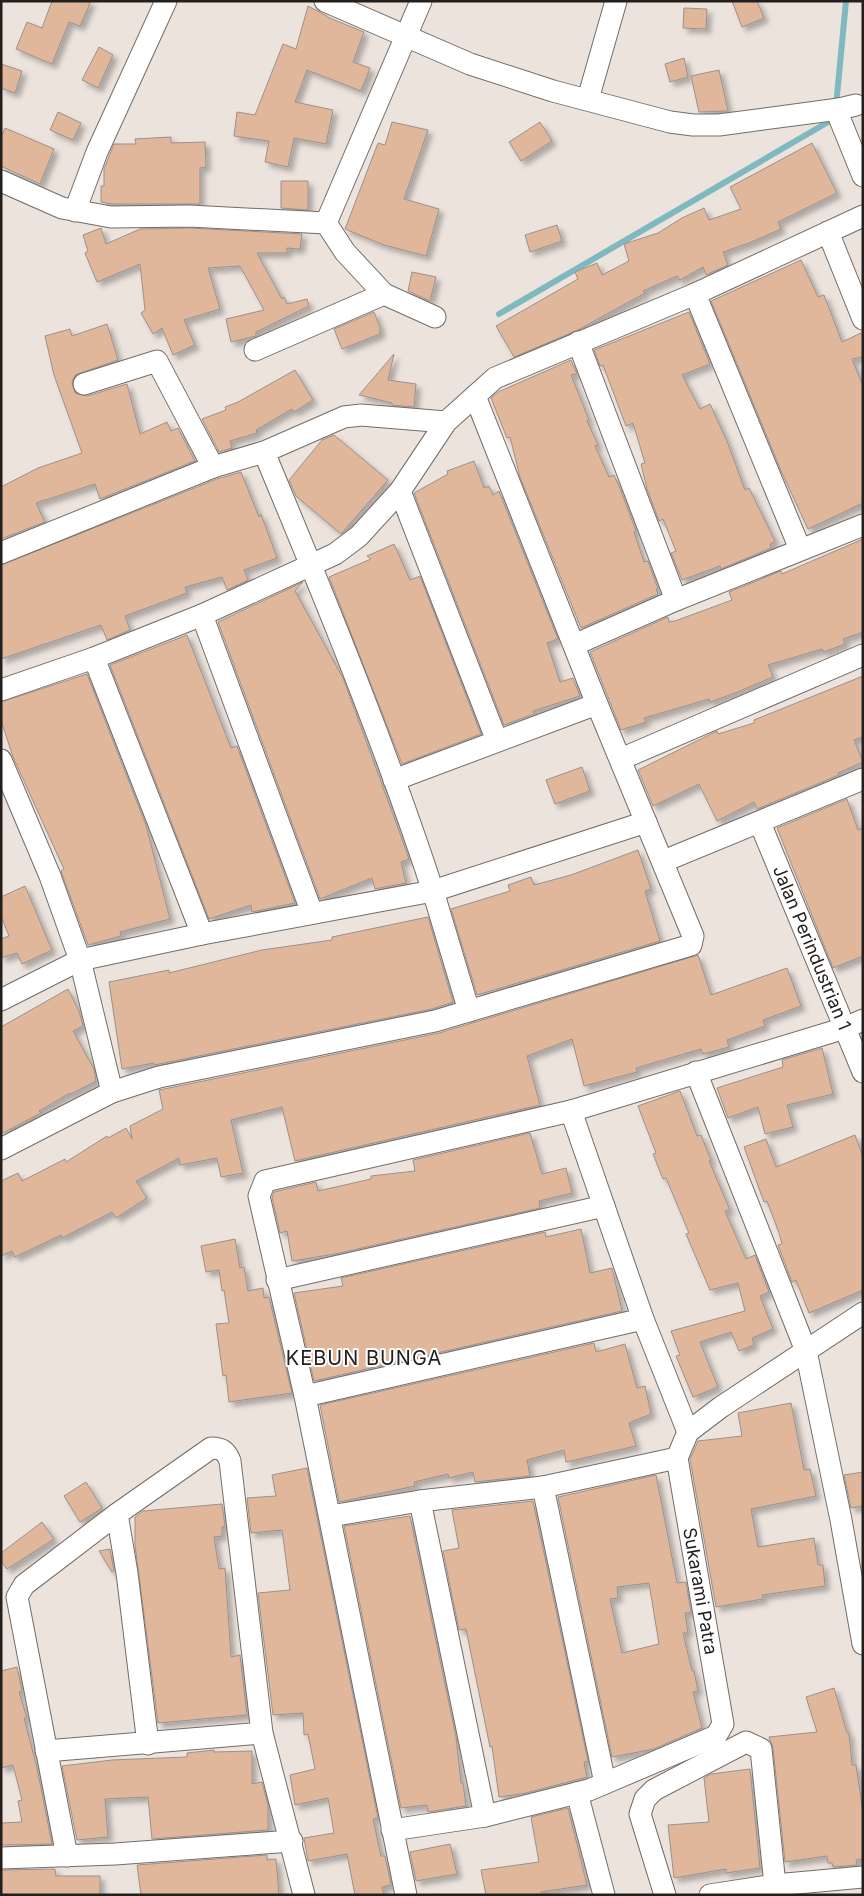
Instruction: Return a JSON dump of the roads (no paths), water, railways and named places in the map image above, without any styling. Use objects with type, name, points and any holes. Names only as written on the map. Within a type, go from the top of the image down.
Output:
[{"type":"street","points":[[74,211],[97,152],[166,1]]},
{"type":"street","points":[[325,1],[470,64],[553,91],[661,119],[693,125],[719,125],[839,109],[839,117],[863,176]]},
{"type":"street","points":[[326,223],[421,1]]},
{"type":"street","points":[[588,99],[616,1]]},
{"type":"street","points":[[1,181],[74,211],[111,217],[189,216],[326,223]]},
{"type":"street","points":[[1,690],[94,658],[202,615],[311,565],[349,545],[400,491],[446,422],[495,378],[695,294],[862,217]]},
{"type":"street","points":[[326,223],[345,252],[384,294],[435,317]]},
{"type":"street","points":[[828,232],[863,319]]},
{"type":"street","points":[[255,350],[384,294]]},
{"type":"street","points":[[695,294],[800,549]]},
{"type":"street","points":[[578,342],[676,600]]},
{"type":"street","points":[[84,384],[157,361],[213,468]]},
{"type":"street","points":[[1,1149],[112,1092],[159,1077],[435,1021],[691,945],[693,936],[664,862],[597,704],[475,396]]},
{"type":"street","points":[[1,553],[213,468],[264,452],[344,417],[361,415],[446,422]]},
{"type":"street","points":[[264,452],[311,565],[394,780],[432,891],[469,1011]]},
{"type":"street","points":[[400,491],[497,740]]},
{"type":"street","points":[[574,645],[676,600],[863,525]]},
{"type":"street","points":[[202,615],[312,913]]},
{"type":"street","points":[[621,759],[863,655]]},
{"type":"street","points":[[94,658],[202,934]]},
{"type":"street","points":[[394,780],[597,704]]},
{"type":"street","points":[[1,760],[50,876],[80,960],[112,1092]]},
{"type":"street","points":[[664,862],[863,779]]},
{"type":"street","points":[[1,1000],[80,960],[202,934],[432,891],[646,822]]},
{"type":"street","name":"Jalan Perindustrian 1","points":[[760,823],[854,1024],[863,1072]]},
{"type":"street","points":[[406,1895],[305,1396],[259,1196],[265,1180],[571,1111],[854,1024]]},
{"type":"street","points":[[696,1072],[806,1351],[841,1520],[863,1644]]},
{"type":"street","points":[[571,1111],[643,1319],[688,1432]]},
{"type":"street","points":[[277,1280],[604,1206]]},
{"type":"street","points":[[330,1516],[420,1501],[543,1487],[677,1458],[688,1432],[721,1406],[863,1313]]},
{"type":"street","points":[[305,1396],[643,1319]]},
{"type":"street","points":[[67,1856],[17,1596],[24,1585],[117,1514],[211,1448],[220,1448],[226,1452],[230,1461],[262,1733],[292,1841],[304,1895]]},
{"type":"street","name":"Sukarami Patra","points":[[605,1784],[716,1736],[721,1731],[723,1724],[677,1458]]},
{"type":"street","points":[[392,1830],[485,1816],[605,1784],[543,1487]]},
{"type":"street","points":[[420,1501],[485,1816]]},
{"type":"street","points":[[117,1514],[127,1573],[148,1744]]},
{"type":"street","points":[[46,1750],[148,1744],[262,1733]]},
{"type":"street","points":[[665,1895],[640,1814],[645,1799],[654,1790],[746,1742],[762,1749],[775,1885]]},
{"type":"street","points":[[577,1793],[604,1895]]},
{"type":"street","points":[[1,1858],[67,1856],[292,1841]]},
{"type":"street","points":[[710,1895],[775,1885],[863,1877]]},
{"type":"waterway","points":[[836,106],[846,1]]},
{"type":"waterway","points":[[499,314],[835,118]]},
{"type":"district","name":"KEBUN BUNGA","points":[[364,1358]]}]
